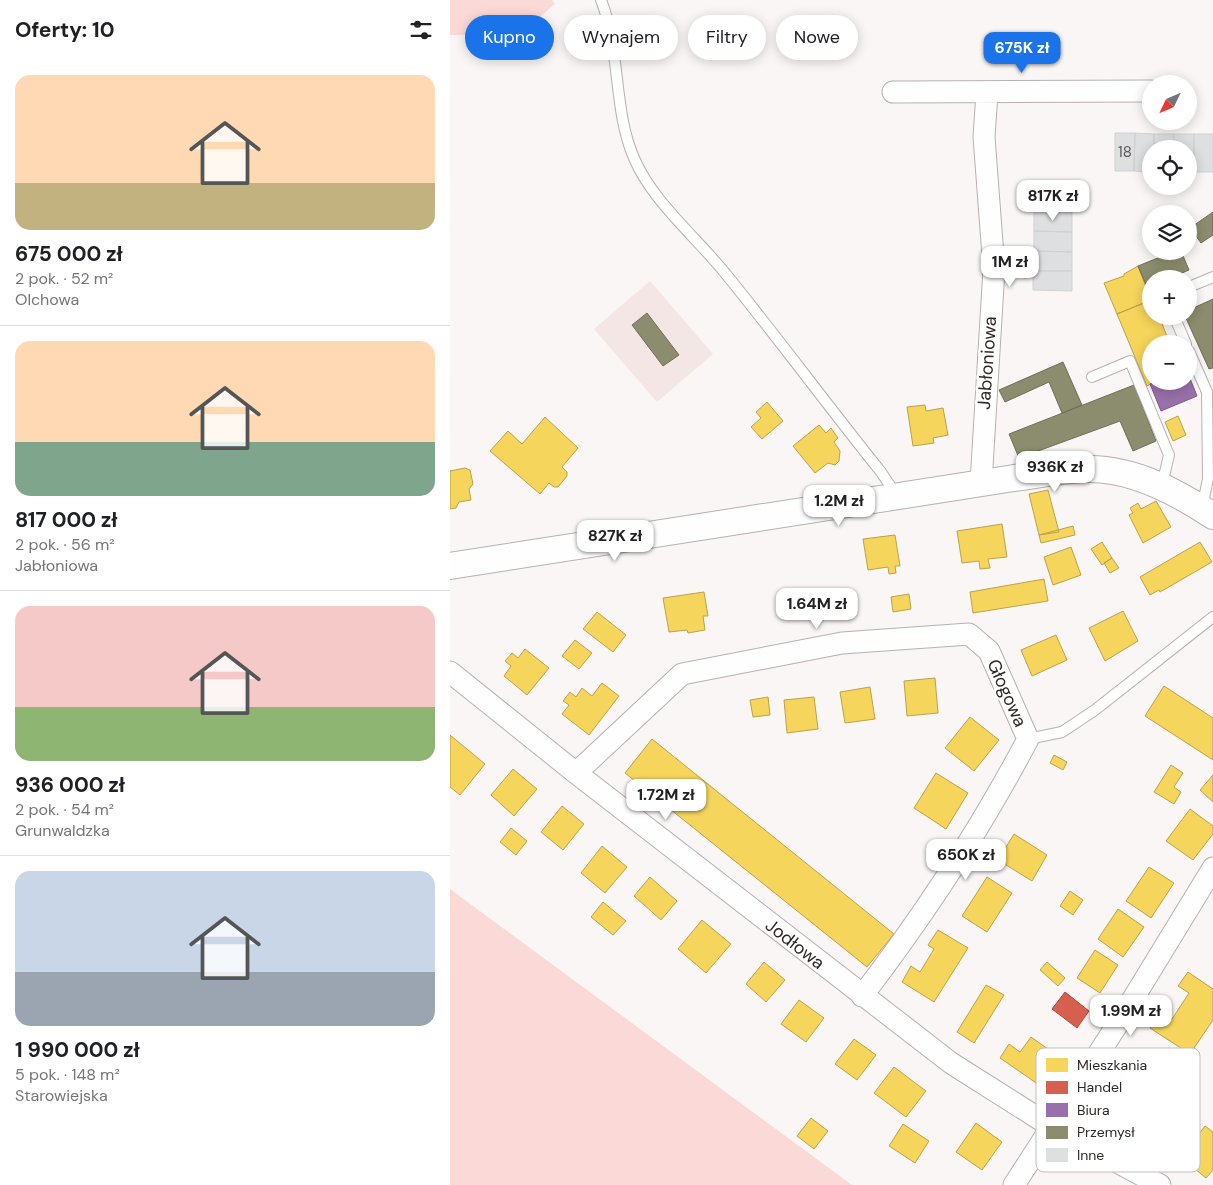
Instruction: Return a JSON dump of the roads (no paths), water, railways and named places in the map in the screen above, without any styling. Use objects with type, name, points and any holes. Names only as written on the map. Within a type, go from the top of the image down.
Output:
[{"type":"street","points":[[893,92],[1142,91]]},
{"type":"street","name":"Jabłoniowa","points":[[981,483],[994,269],[984,138],[986,93]]},
{"type":"street","points":[[450,566],[981,483],[1090,469],[1110,470],[1162,486],[1207,512]]},
{"type":"street","name":"Głogowa","points":[[576,773],[682,674],[842,643],[969,634],[988,651],[1028,739],[981,825],[900,946],[862,996]]},
{"type":"street","name":"Jodłowa","points":[[450,672],[576,773],[862,996],[951,1063],[1036,1117]]},
{"type":"street","points":[[1102,1048],[1213,868]]},
{"type":"street","points":[[1014,1185],[1036,1151]]},
{"type":"street","name":"Jodłowa","points":[[1136,1172],[1160,1185]]},
{"type":"lane","points":[[601,0],[614,44],[624,129],[632,156],[642,176],[725,273],[881,472],[897,496]]},
{"type":"lane","points":[[1197,284],[1213,277]]},
{"type":"lane","points":[[1092,377],[1130,361],[1169,455],[1162,486]]},
{"type":"lane","points":[[1197,370],[1206,392],[1207,512]]},
{"type":"lane","points":[[1028,739],[1062,732],[1095,710],[1213,617]]}]
